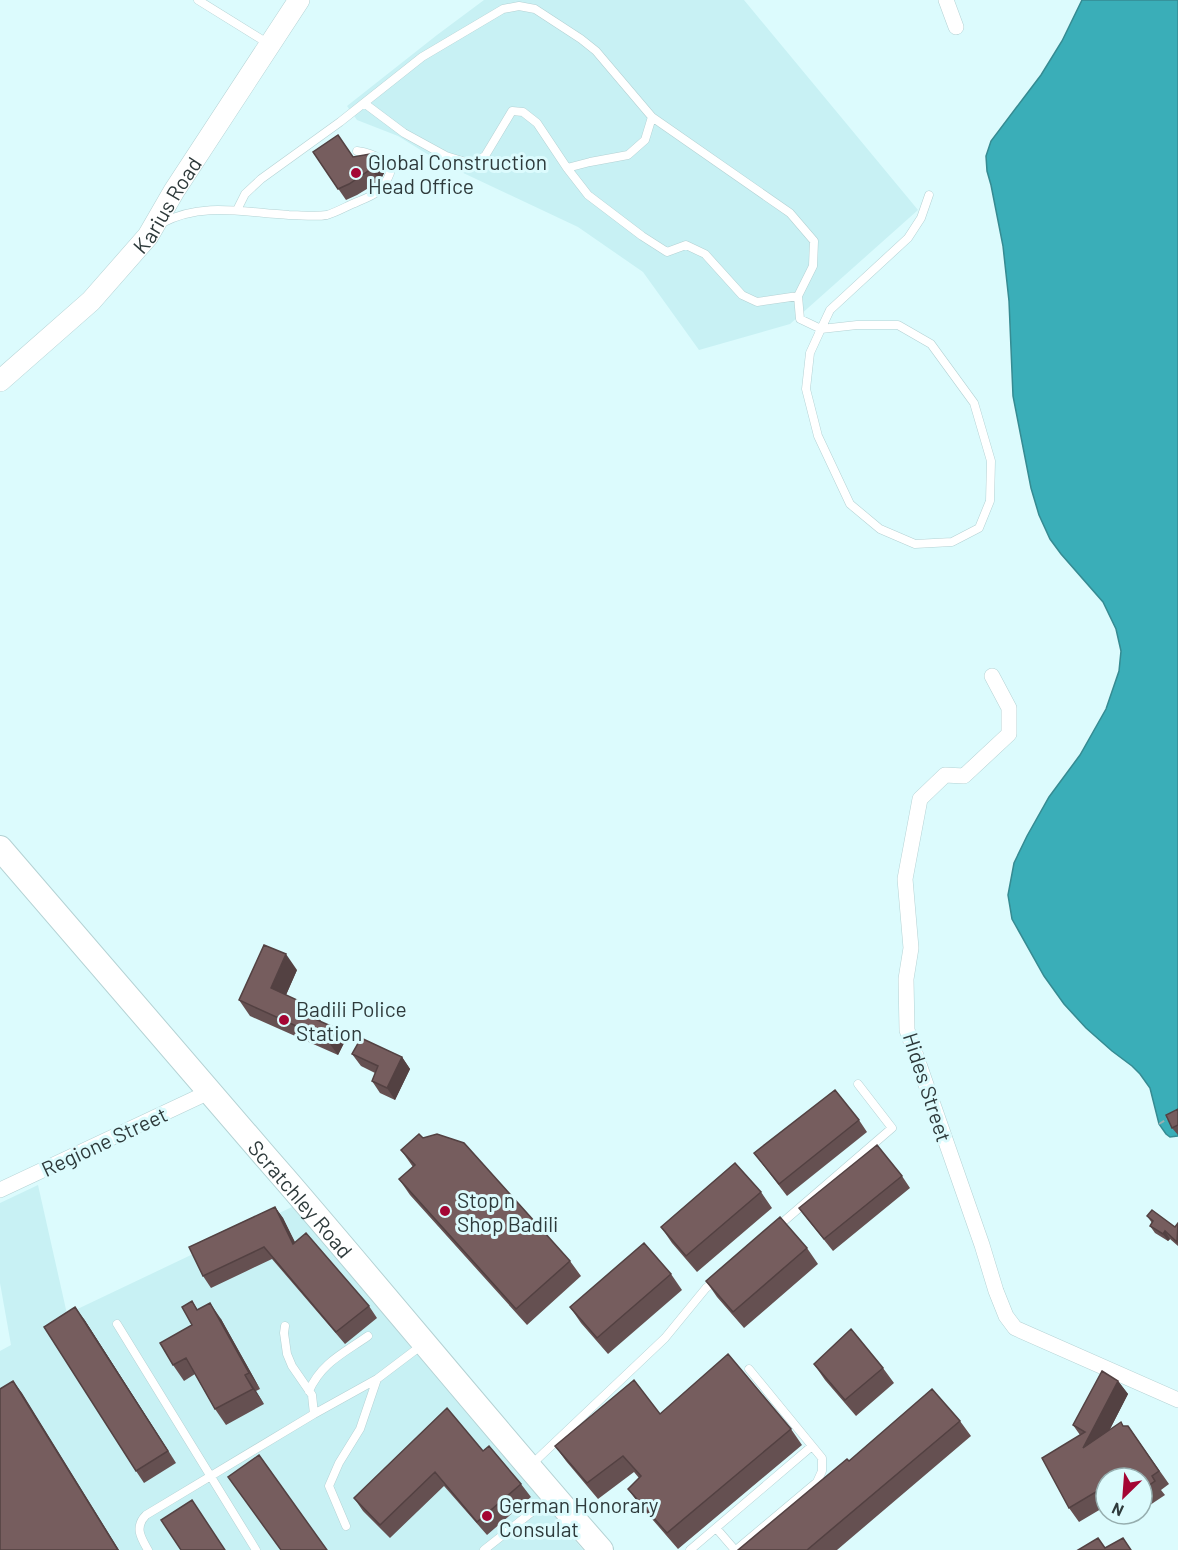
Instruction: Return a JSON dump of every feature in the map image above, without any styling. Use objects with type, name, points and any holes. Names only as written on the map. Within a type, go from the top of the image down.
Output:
[{"type":"main road","name":"Scratchley Road","points":[[0,848],[601,1550]]},
{"type":"street","name":"Karius Road","points":[[0,381],[91,301],[148,237],[174,191],[299,0]]},
{"type":"street","points":[[946,0],[956,27]]},
{"type":"street","name":"Hides Street","points":[[992,676],[1009,708],[1009,734],[964,776],[945,775],[920,799],[906,879],[911,948],[906,979],[907,1030],[1006,1316],[1015,1328],[1178,1400]]},
{"type":"street","name":"Regione Street","points":[[0,1190],[208,1092]]},
{"type":"lane","points":[[198,0],[270,45]]},
{"type":"lane","points":[[237,210],[245,194],[261,179],[340,123],[422,57],[503,9],[519,6],[535,9],[596,51],[652,117],[790,213],[814,241],[813,266],[798,296],[800,319],[821,329],[857,325],[898,325],[931,344],[974,403],[991,461],[990,501],[978,528],[952,542],[915,544],[880,529],[850,504],[818,436],[806,389],[810,353],[821,329],[830,310],[908,238],[921,218],[929,195]]},
{"type":"lane","points":[[364,103],[404,133],[446,156],[472,164],[485,156],[512,111],[523,112],[537,123],[588,195],[642,236],[667,252],[686,244],[705,254],[742,295],[756,302],[798,296]]},
{"type":"lane","points":[[567,168],[628,155],[645,140],[652,117]]},
{"type":"lane","points":[[148,237],[159,224],[168,219],[210,210],[309,216],[327,214],[370,196],[385,186],[390,173],[386,164],[369,153],[357,151]]},
{"type":"lane","points":[[769,1234],[892,1128],[858,1084]]},
{"type":"lane","points":[[528,1467],[665,1338],[706,1288],[724,1273]]},
{"type":"lane","points":[[117,1324],[256,1550]]},
{"type":"lane","points":[[285,1326],[287,1354],[292,1366],[312,1395],[314,1414]]},
{"type":"lane","points":[[309,1391],[322,1369],[368,1336]]},
{"type":"lane","points":[[148,1550],[139,1530],[142,1518],[314,1414],[377,1379],[424,1344]]},
{"type":"lane","points":[[716,1528],[735,1550],[817,1482],[822,1471],[822,1458],[750,1370]]},
{"type":"lane","points":[[346,1526],[329,1486],[339,1463],[360,1429],[377,1379]]},
{"type":"lane","points":[[690,1550],[812,1446]]},
{"type":"lane","points":[[484,1550],[553,1495]]},
{"type":"path","points":[[1159,1124],[1169,1118]]},
{"type":"shaded area","points":[[484,0],[744,0],[918,210],[790,324],[699,350],[643,272],[578,227],[440,162],[398,136],[357,120],[347,106]]},
{"type":"shaded area","points":[[38,1185],[67,1314],[294,1206],[583,1550],[0,1550],[0,1351],[11,1345],[0,1283],[0,1203]]},
{"type":"water","points":[[1082,0],[1178,0],[1178,1136],[1170,1137],[1159,1124],[1150,1088],[1140,1074],[1086,1028],[1064,1004],[1044,976],[1012,919],[1008,895],[1014,863],[1027,836],[1049,797],[1080,755],[1106,709],[1119,671],[1121,651],[1116,629],[1103,602],[1050,539],[1039,515],[1031,488],[1013,396],[1009,301],[1003,246],[987,171],[986,156],[991,141],[1041,75],[1062,41]]},
{"type":"building","points":[[338,135],[353,157],[370,154],[375,161],[371,169],[338,189],[313,152]]},
{"type":"building","points":[[264,945],[286,954],[271,988],[310,1006],[306,1015],[333,1027],[327,1040],[239,1000]]},
{"type":"building","points":[[361,1038],[402,1057],[387,1088],[372,1081],[378,1066],[352,1054]]},
{"type":"building","points":[[835,1090],[859,1120],[779,1184],[754,1153]]},
{"type":"building","points":[[1178,1109],[1178,1125],[1172,1128],[1166,1115]]},
{"type":"building","points":[[419,1134],[423,1138],[437,1134],[464,1143],[570,1261],[516,1309],[399,1179],[415,1165],[401,1150]]},
{"type":"building","points":[[877,1145],[902,1176],[824,1239],[799,1208]]},
{"type":"building","points":[[735,1163],[761,1192],[686,1256],[661,1227]]},
{"type":"building","points":[[275,1207],[293,1244],[306,1233],[369,1306],[336,1332],[264,1247],[203,1276],[189,1247]]},
{"type":"building","points":[[1152,1210],[1175,1227],[1178,1223],[1177,1242],[1165,1231],[1163,1234],[1150,1226],[1153,1221],[1147,1216]]},
{"type":"building","points":[[780,1217],[807,1248],[733,1312],[706,1281]]},
{"type":"building","points":[[644,1243],[671,1274],[597,1338],[570,1307]]},
{"type":"building","points":[[192,1301],[197,1310],[210,1303],[249,1373],[245,1375],[253,1389],[215,1409],[186,1358],[173,1365],[160,1343],[192,1325],[182,1307]]},
{"type":"building","points":[[75,1307],[168,1451],[136,1471],[44,1327]]},
{"type":"building","points":[[851,1329],[883,1368],[845,1400],[814,1364]]},
{"type":"building","points":[[728,1354],[791,1429],[667,1533],[628,1489],[641,1476],[623,1456],[587,1483],[555,1446],[634,1380],[660,1414]]},
{"type":"building","points":[[1102,1371],[1118,1381],[1083,1448],[1121,1422],[1123,1426],[1128,1426],[1159,1471],[1154,1475],[1154,1466],[1094,1466],[1094,1493],[1069,1508],[1042,1458],[1085,1432],[1073,1425]]},
{"type":"building","points":[[13,1381],[118,1550],[0,1550],[0,1389]]},
{"type":"building","points":[[932,1389],[960,1421],[807,1550],[738,1550],[847,1459],[849,1461]]},
{"type":"building","points":[[447,1408],[483,1451],[489,1446],[521,1484],[477,1522],[435,1472],[380,1525],[354,1498]]},
{"type":"building","points":[[259,1455],[327,1550],[281,1550],[228,1477]]},
{"type":"building","points":[[192,1500],[225,1550],[181,1550],[161,1520]]},
{"type":"building","points":[[1098,1538],[1105,1548],[1123,1538],[1131,1550],[1078,1550]]},
{"type":"place","name":"Global Construction Head Office","points":[[356,173]]},
{"type":"place","name":"Badili Police Station","points":[[284,1020]]},
{"type":"place","name":"Stop n Shop Badili","points":[[445,1211]]},
{"type":"place","name":"German Honorary Consulat","points":[[487,1516]]}]
